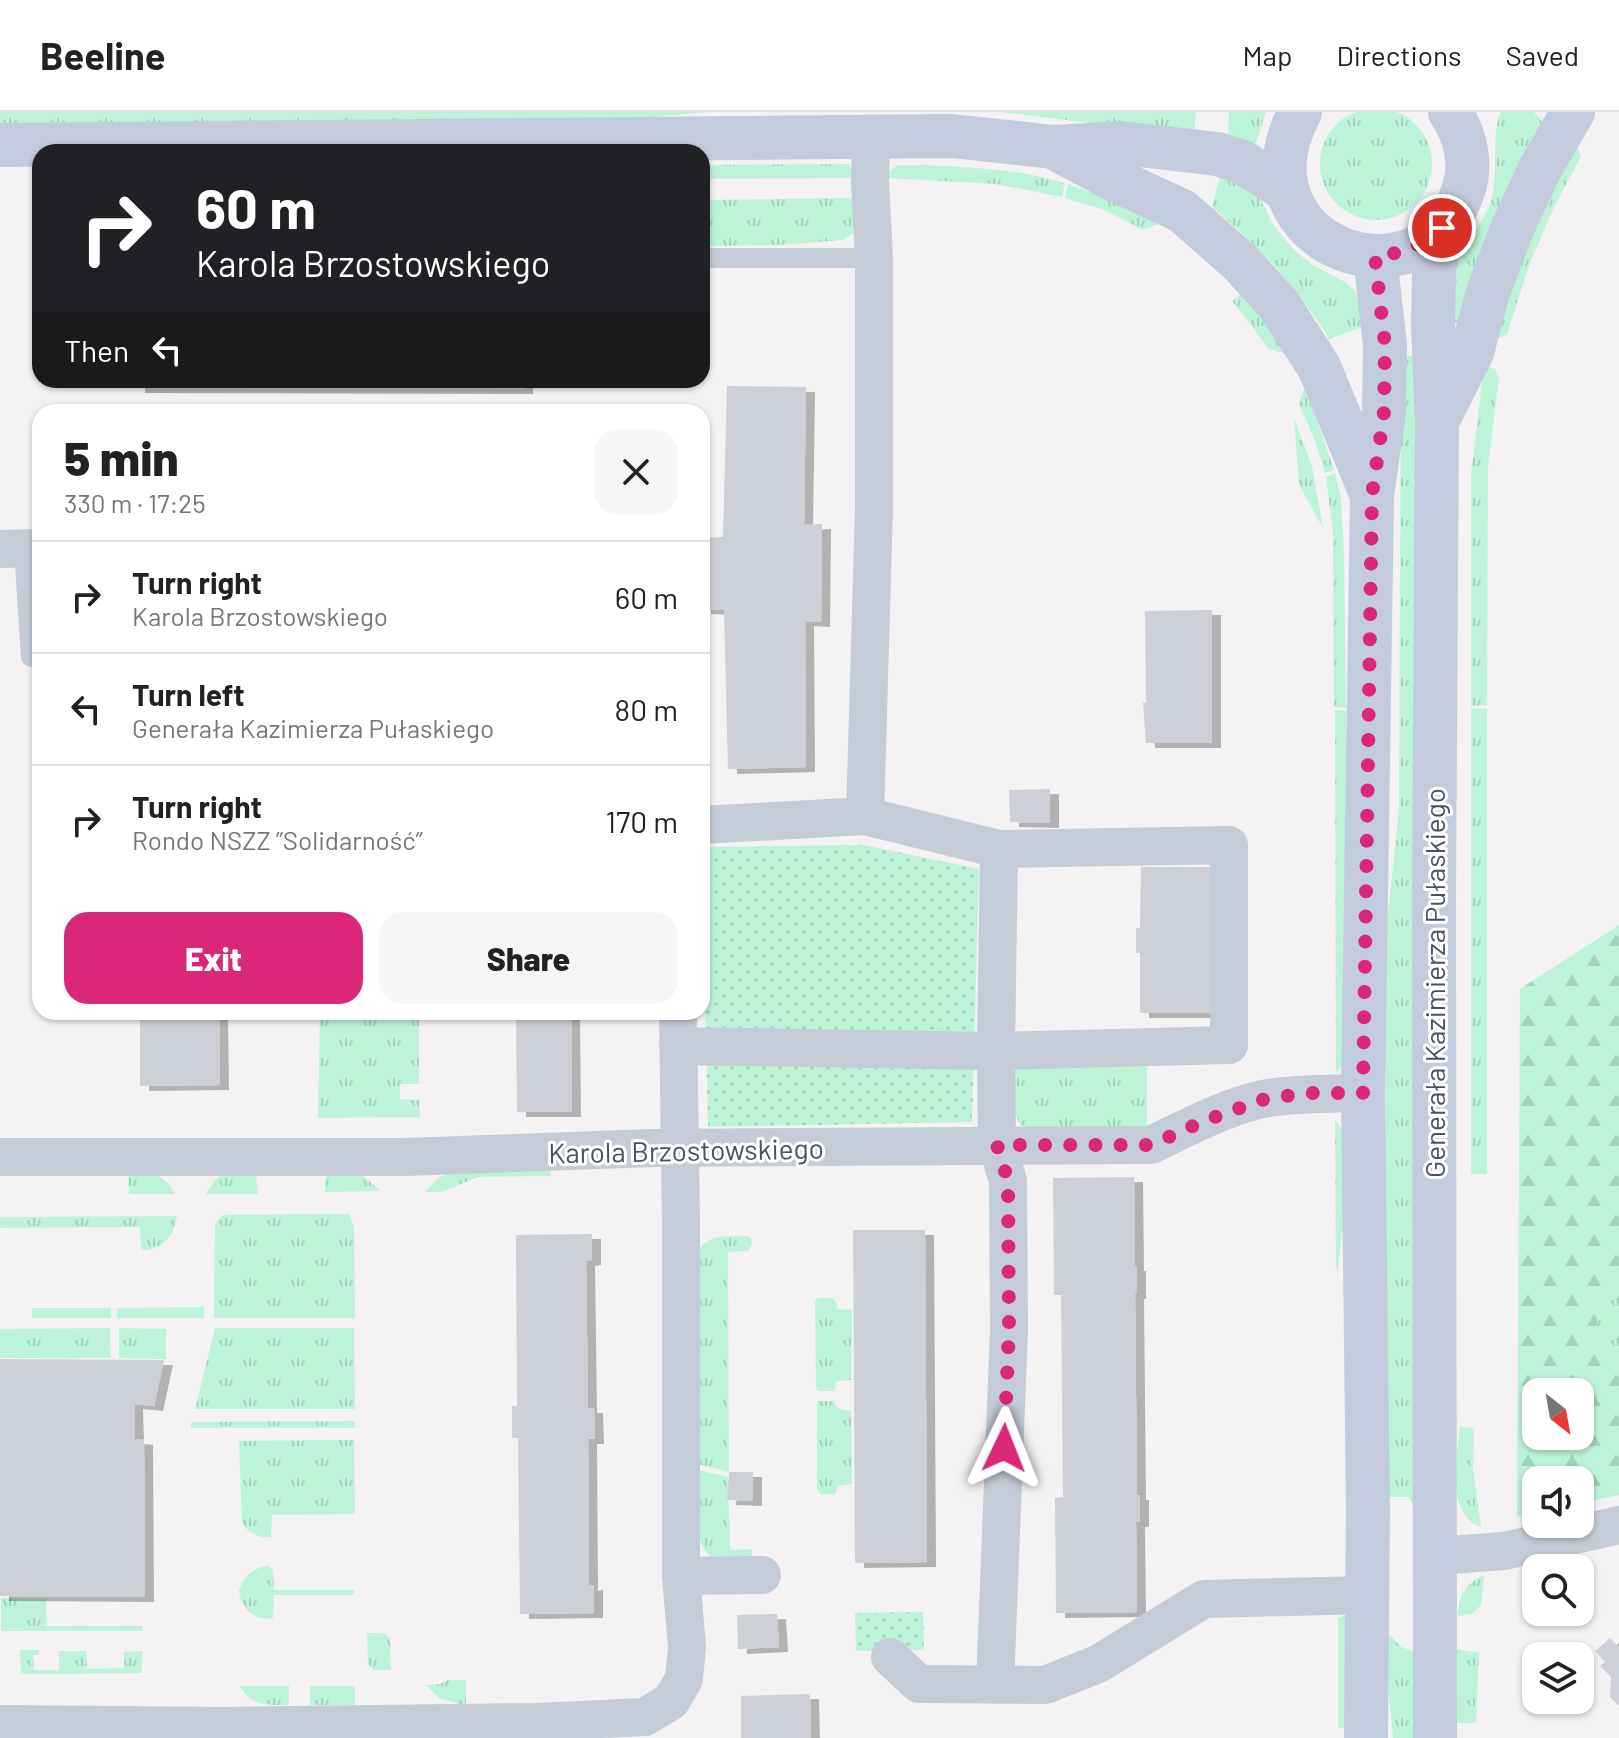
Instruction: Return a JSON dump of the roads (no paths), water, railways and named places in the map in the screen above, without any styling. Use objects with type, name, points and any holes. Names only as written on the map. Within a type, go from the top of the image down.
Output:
[{"type":"main road","points":[[1300,112],[1289,134],[1283,161],[1286,190],[1299,216],[1319,238],[1346,252],[1375,257],[1400,254],[1423,244],[1442,228],[1458,205],[1466,179],[1467,151],[1460,116]]},
{"type":"main road","points":[[1437,420],[1472,352],[1488,292],[1512,229],[1541,167],[1573,112]]},
{"type":"main road","points":[[87,144],[952,136],[1053,147],[1122,143],[1217,154],[1243,162],[1286,190]]},
{"type":"main road","points":[[0,145],[32,145]]},
{"type":"main road","points":[[1053,147],[1182,211],[1241,263],[1279,305],[1319,367],[1372,495]]},
{"type":"main road","name":"Generała Kazimierza Pułaskiego","points":[[1435,1738],[1437,420],[1433,345],[1434,271],[1442,228]]},
{"type":"main road","points":[[1366,1738],[1368,1509],[1363,1093],[1372,495],[1384,412],[1385,345],[1375,257]]},
{"type":"street","points":[[865,816],[874,509],[871,135]]},
{"type":"street","points":[[0,1724],[537,1730],[645,1717],[671,1701],[684,1679],[687,1647],[681,1576],[678,1029],[996,1051],[1229,1045],[1229,845],[999,849],[865,816],[710,825]]},
{"type":"street","points":[[995,1685],[1009,1330],[1008,1181],[997,1145],[999,849]]},
{"type":"street","name":"Karola Brzostowskiego","points":[[0,1157],[405,1157],[679,1150],[1151,1145],[1204,1121],[1265,1099],[1307,1093],[1363,1093]]},
{"type":"street","points":[[1437,1556],[1568,1552],[1619,1525]]},
{"type":"street","points":[[681,1576],[762,1575]]},
{"type":"street","points":[[890,1657],[919,1684],[1045,1685],[1098,1664],[1204,1599],[1367,1595]]},
{"type":"lane","points":[[710,258],[874,258]]},
{"type":"lane","points":[[21,548],[31,657]]}]
